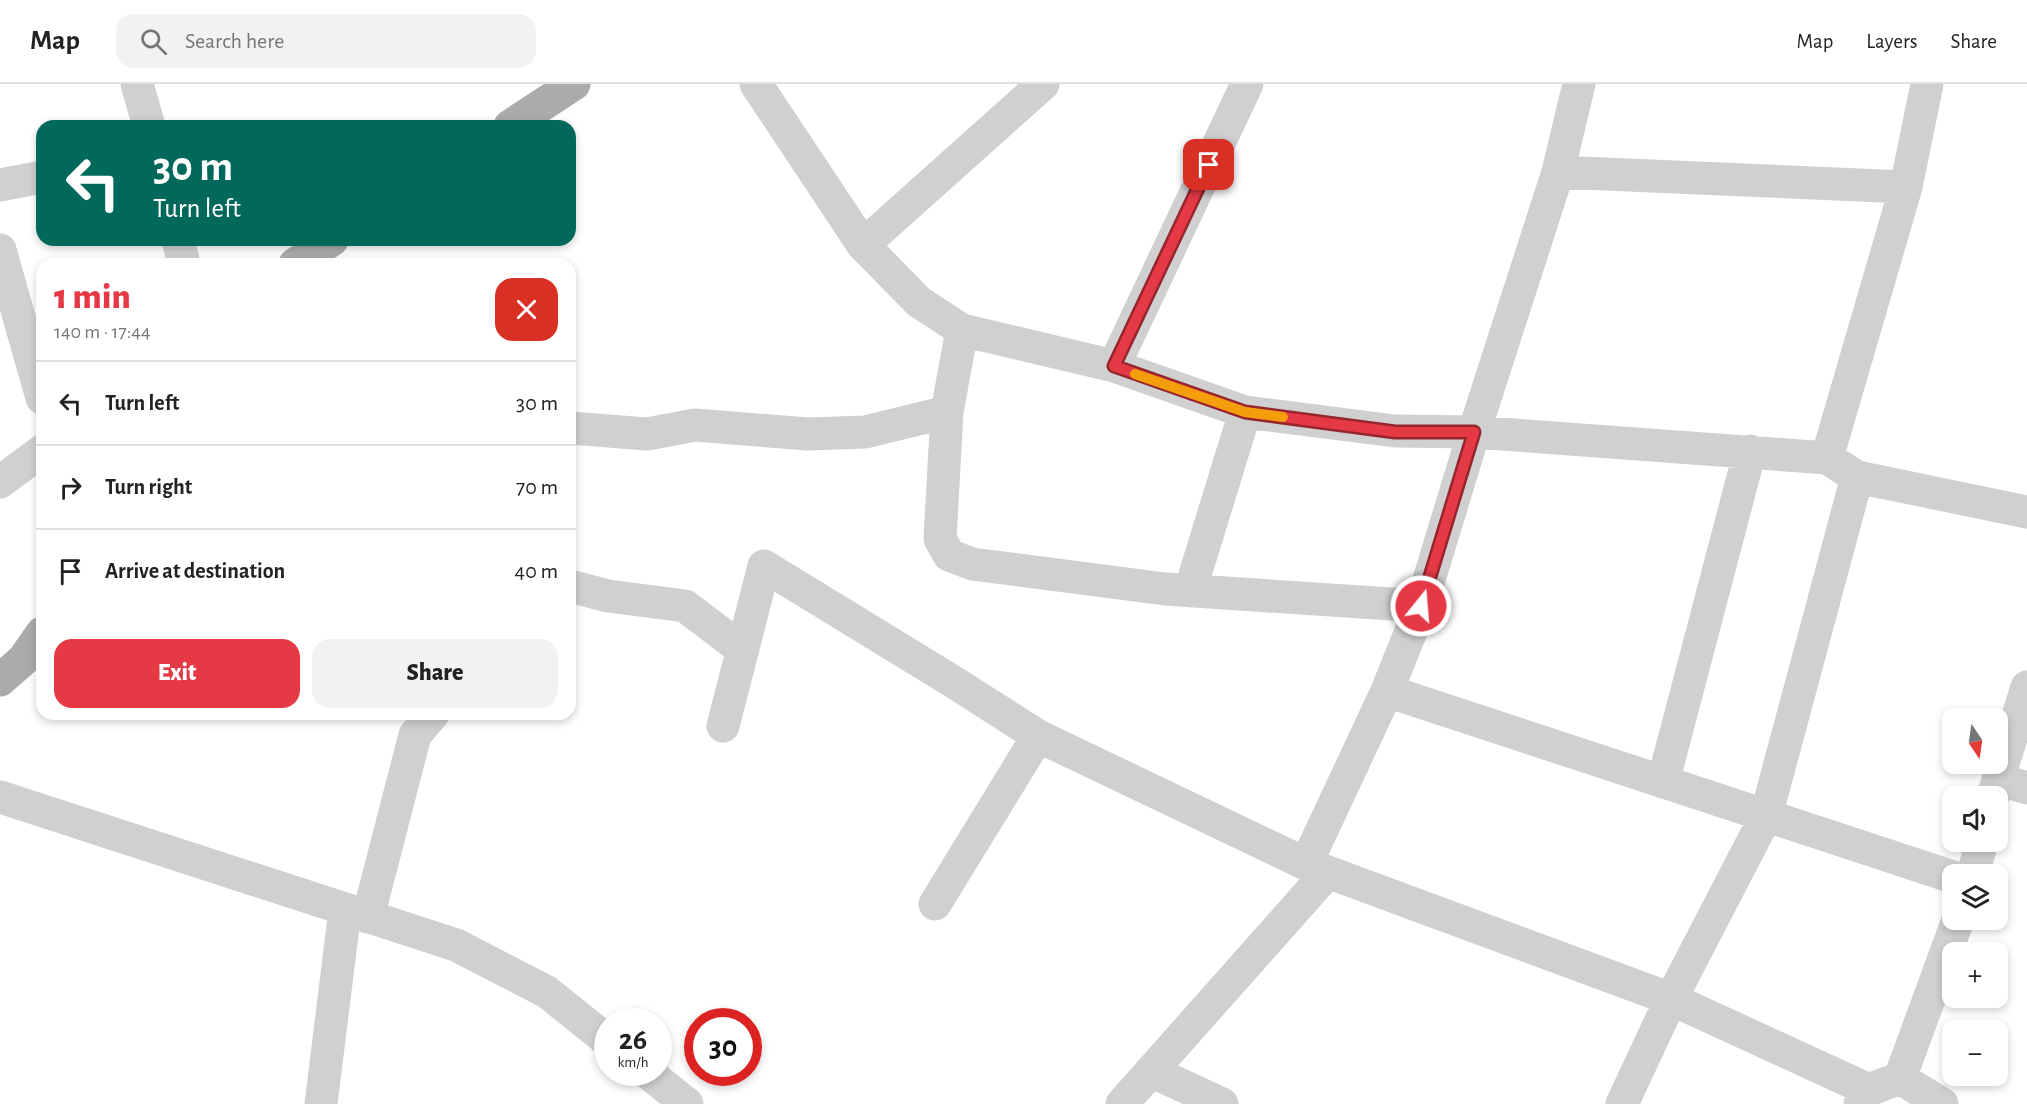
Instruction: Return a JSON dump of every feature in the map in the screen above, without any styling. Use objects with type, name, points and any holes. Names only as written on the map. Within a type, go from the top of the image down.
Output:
[{"type":"main road","points":[[519,120],[567,86]]},
{"type":"main road","points":[[304,258],[323,246]]},
{"type":"main road","points":[[0,680],[23,660],[36,642]]},
{"type":"street","points":[[137,84],[147,120]]},
{"type":"street","points":[[756,84],[862,245],[919,302],[962,330],[1114,366],[1245,412],[1395,432],[1474,432],[1827,458],[1857,477],[2027,512]]},
{"type":"street","points":[[862,245],[1043,84]]},
{"type":"street","points":[[1114,366],[1247,84]]},
{"type":"street","points":[[1122,1104],[1317,868],[1421,606],[1474,432],[1558,172],[1579,84]]},
{"type":"street","points":[[1827,458],[1906,187],[1927,84]]},
{"type":"street","points":[[1558,172],[1906,187]]},
{"type":"street","points":[[0,185],[36,178]]},
{"type":"street","points":[[0,250],[19,303],[36,373]]},
{"type":"street","points":[[962,330],[946,412],[940,539],[949,555],[972,564],[1190,591],[1421,606]]},
{"type":"street","points":[[576,428],[647,434],[695,425],[808,434],[865,432],[946,412]]},
{"type":"street","points":[[1190,591],[1245,412]]},
{"type":"street","points":[[1663,782],[1750,451]]},
{"type":"street","points":[[0,482],[36,455]]},
{"type":"street","points":[[1622,1104],[1671,999],[1766,816],[1857,477]]},
{"type":"street","points":[[723,726],[764,566],[1038,736],[1317,868],[1671,999],[1864,1097],[1900,1078],[1954,930]]},
{"type":"street","points":[[576,588],[608,596],[685,606],[743,650]]},
{"type":"street","points":[[2006,786],[2027,687]]},
{"type":"street","points":[[1388,691],[1942,873]]},
{"type":"street","points":[[321,1104],[356,913],[415,735],[428,720]]},
{"type":"street","points":[[935,904],[1038,736]]},
{"type":"street","points":[[0,797],[456,945],[547,992],[594,1030]]},
{"type":"street","points":[[1151,1071],[1222,1104]]},
{"type":"street","points":[[1900,1078],[1942,1104]]},
{"type":"street","points":[[664,1086],[687,1104]]},
{"type":"slow traffic","points":[[1135,374],[1245,412],[1283,417]]},
{"type":"route","points":[[1209,165],[1114,366],[1245,412],[1395,432],[1474,432],[1421,606]]}]
